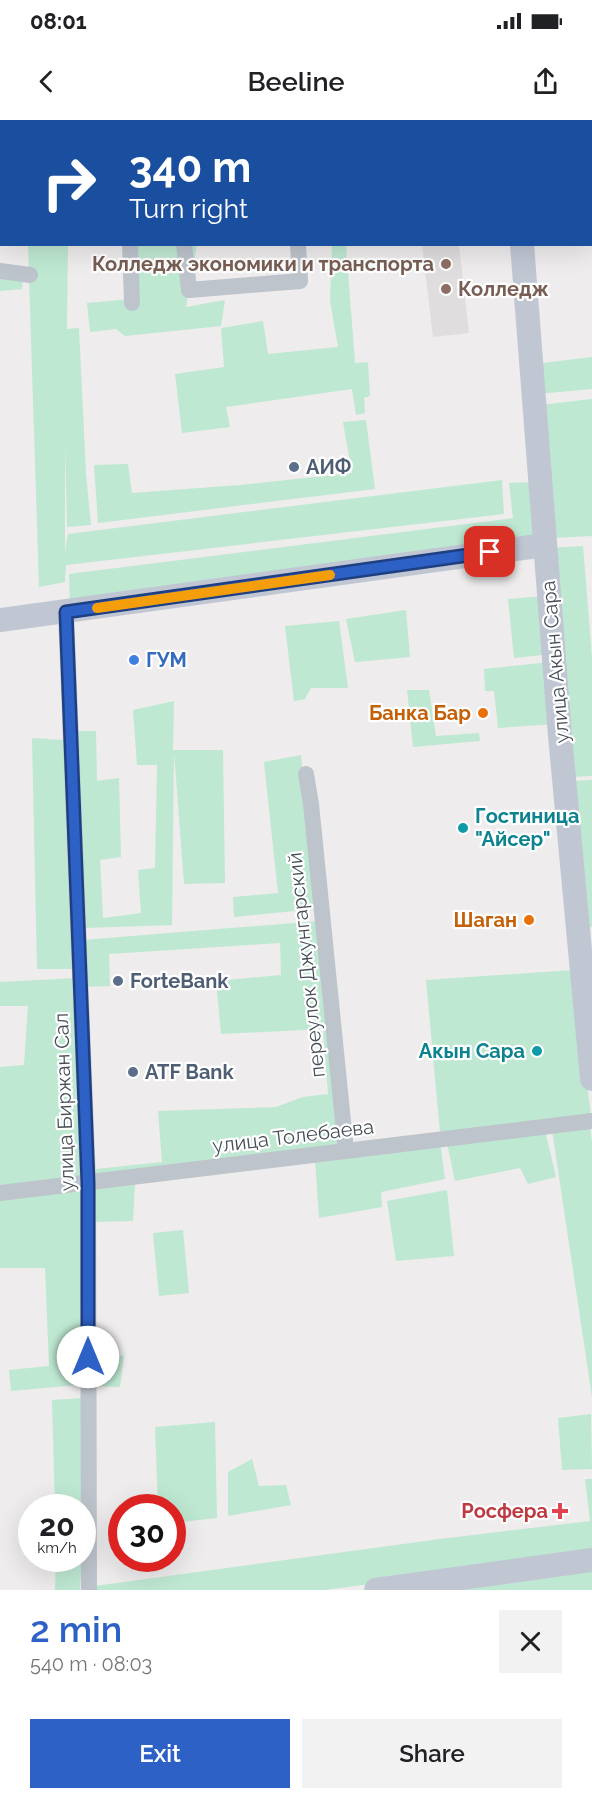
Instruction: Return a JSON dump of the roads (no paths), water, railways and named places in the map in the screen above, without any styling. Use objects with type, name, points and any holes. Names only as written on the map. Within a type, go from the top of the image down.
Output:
[{"type":"main road","name":"улица Акын Сара","points":[[522,246],[560,736],[592,1079]]},
{"type":"main road","points":[[0,620],[545,545]]},
{"type":"main road","points":[[391,1589],[592,1560]]},
{"type":"street","points":[[130,246],[132,303]]},
{"type":"street","points":[[184,246],[189,290],[300,281],[298,246]]},
{"type":"street","points":[[0,271],[30,275]]},
{"type":"street","name":"улица Биржан Сал","points":[[66,612],[88,1183],[89,1590]]},
{"type":"street","name":"переулок Джунгарский","points":[[306,774],[311,804],[346,1151]]},
{"type":"street","name":"улица Толебаева","points":[[0,1193],[592,1121]]},
{"type":"place","name":"Колледж экономики и транспорта","points":[[446,264]]},
{"type":"place","name":"Колледж","points":[[446,289]]},
{"type":"place","name":"АИФ","points":[[294,467]]},
{"type":"place","name":"ГУМ","points":[[134,660]]},
{"type":"place","name":"Банка Бар","points":[[483,713]]},
{"type":"place","name":"Гостиница \"Айсер\"","points":[[463,828]]},
{"type":"place","name":"Шаган","points":[[529,920]]},
{"type":"place","name":"ForteBank","points":[[118,981]]},
{"type":"place","name":"Акын Сара","points":[[537,1051]]},
{"type":"place","name":"ATF Bank","points":[[133,1072]]},
{"type":"place","name":"Росфера","points":[[560,1511]]}]
